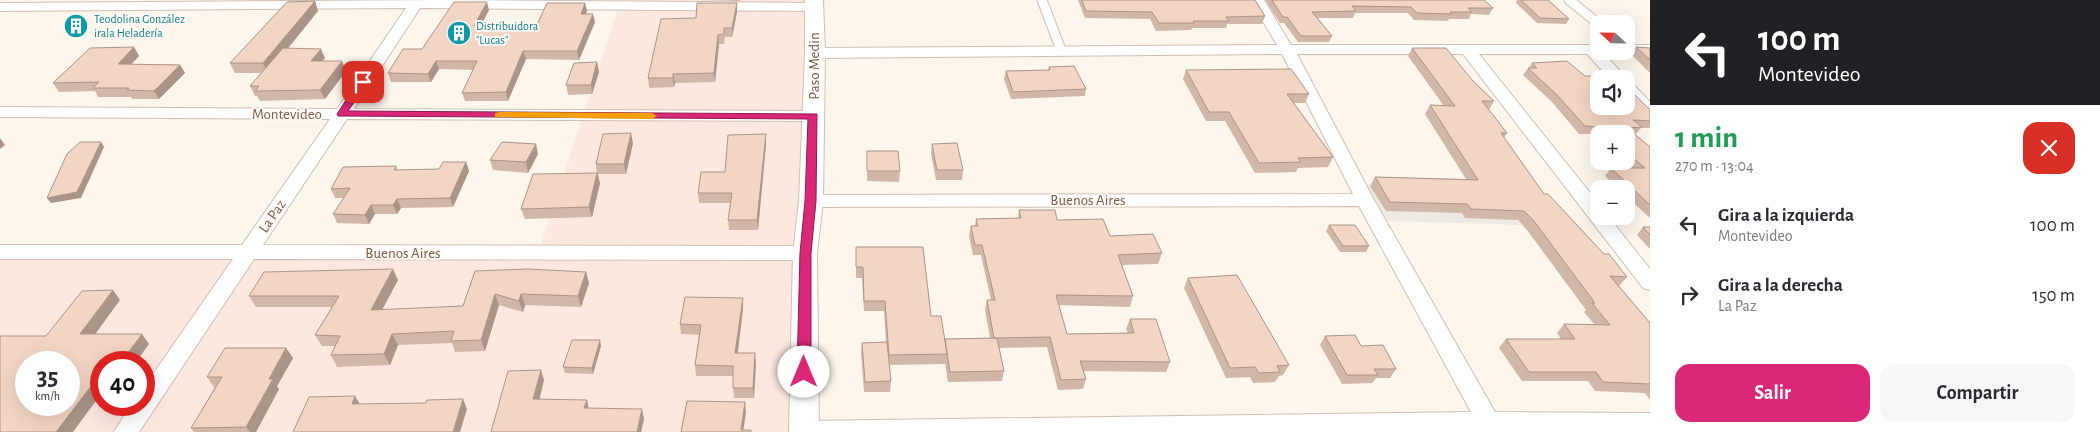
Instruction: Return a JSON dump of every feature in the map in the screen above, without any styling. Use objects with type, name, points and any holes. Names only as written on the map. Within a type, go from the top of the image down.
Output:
[{"type":"street","points":[[1257,0],[1287,50],[1365,200],[1488,422]]},
{"type":"street","name":"La Paz","points":[[126,432],[418,2]]},
{"type":"street","points":[[0,21],[24,3]]},
{"type":"street","points":[[0,7],[24,3],[814,4]]},
{"type":"street","name":"Paso Medin","points":[[804,432],[806,253],[811,201],[815,52],[814,4]]},
{"type":"street","points":[[1635,48],[1650,49]]},
{"type":"street","points":[[815,52],[1590,49]]},
{"type":"street","points":[[1468,50],[1650,283]]},
{"type":"street","points":[[1604,60],[1612,70]]},
{"type":"street","points":[[1635,95],[1650,111]]},
{"type":"street","name":"Montevideo","points":[[0,112],[813,116]]},
{"type":"street","name":"Buenos Aires","points":[[811,201],[1365,200]]},
{"type":"street","name":"Buenos Aires","points":[[0,252],[806,253]]},
{"type":"street","points":[[804,432],[1488,422],[1650,423]]},
{"type":"lane","points":[[1042,0],[1061,50]]},
{"type":"lane","points":[[1569,0],[1590,17]]},
{"type":"shaded area","points":[[621,0],[816,0],[800,432],[0,432],[0,246],[539,250]]},
{"type":"shaded area","points":[[1366,185],[1493,188],[1521,225],[1388,221]]},
{"type":"building","points":[[1082,0],[1255,0],[1265,16],[1226,17],[1229,21],[1159,23],[1152,12],[1086,11]]},
{"type":"building","points":[[1272,0],[1484,0],[1493,8],[1468,8],[1472,12],[1450,12],[1452,14],[1417,13],[1411,7],[1352,6],[1356,11],[1312,12],[1332,36],[1301,36],[1287,17],[1283,17]]},
{"type":"building","points":[[1521,0],[1548,0],[1569,19],[1540,18]]},
{"type":"building","points":[[315,1],[263,63],[230,63],[287,2]]},
{"type":"building","points":[[454,2],[487,2],[474,26],[536,27],[547,3],[585,3],[581,14],[593,14],[577,51],[523,51],[506,92],[462,93],[477,61],[436,61],[428,74],[388,73],[403,49],[422,49]]},
{"type":"building","points":[[697,3],[737,3],[732,28],[724,28],[724,34],[718,35],[714,73],[673,74],[673,78],[648,78],[661,19],[696,18]]},
{"type":"building","points":[[134,47],[118,64],[180,65],[154,91],[127,90],[129,88],[93,88],[99,82],[53,83],[90,48]]},
{"type":"building","points":[[1636,47],[1650,48],[1650,60]]},
{"type":"building","points":[[283,48],[321,49],[311,61],[342,61],[320,90],[255,91],[259,86],[250,86]]},
{"type":"building","points":[[1412,48],[1446,48],[1473,81],[1494,101],[1482,101],[1507,133],[1501,133],[1544,194],[1548,194],[1604,254],[1609,254],[1627,277],[1610,276],[1650,323],[1650,384],[1603,382],[1596,372],[1529,372],[1506,339],[1575,339],[1564,324],[1610,325],[1592,303],[1595,303],[1534,221],[1524,211],[1471,209],[1467,204],[1390,202],[1375,177],[1478,180],[1430,105],[1455,106]]},
{"type":"building","points":[[1567,61],[1585,76],[1590,76],[1590,115],[1635,115],[1635,95],[1650,109],[1650,121],[1633,120],[1642,127],[1635,127],[1635,125],[1585,126],[1557,95],[1528,68],[1537,68],[1532,63]]},
{"type":"building","points":[[597,62],[591,85],[566,85],[574,63]]},
{"type":"building","points":[[1074,66],[1086,89],[1013,92],[1006,71],[1050,70],[1049,67]]},
{"type":"building","points":[[1291,69],[1309,94],[1287,94],[1333,157],[1298,158],[1301,162],[1259,163],[1229,112],[1209,112],[1186,70]]},
{"type":"building","points":[[631,133],[624,164],[596,164],[603,134]]},
{"type":"building","points":[[766,134],[757,220],[728,220],[732,193],[698,193],[701,172],[725,172],[728,135]]},
{"type":"building","points":[[1635,135],[1650,147],[1650,205],[1635,191],[1635,180],[1624,180],[1613,170],[1645,168],[1635,160]]},
{"type":"building","points":[[80,142],[101,142],[77,192],[47,198],[67,154]]},
{"type":"building","points":[[502,142],[536,144],[526,162],[490,160]]},
{"type":"building","points":[[957,143],[963,170],[937,170],[932,144]]},
{"type":"building","points":[[867,151],[898,151],[900,171],[867,171]]},
{"type":"building","points":[[443,162],[466,162],[450,198],[397,199],[393,205],[371,205],[365,215],[333,214],[350,188],[331,189],[343,167],[396,166],[394,170],[439,169]]},
{"type":"building","points":[[597,173],[589,207],[521,209],[533,174]]},
{"type":"building","points":[[1019,210],[1055,210],[1057,220],[1103,219],[1110,236],[1153,234],[1162,253],[1118,255],[1133,296],[1056,295],[1067,334],[1134,333],[1130,319],[1156,319],[1170,362],[1080,361],[1086,379],[1061,380],[1050,337],[994,338],[987,300],[995,300],[982,245],[975,245],[971,226],[978,226],[976,219],[1021,218]]},
{"type":"building","points":[[1329,225],[1355,225],[1369,246],[1343,246]]},
{"type":"building","points":[[1643,227],[1650,227],[1650,235]]},
{"type":"building","points":[[856,247],[923,247],[931,316],[941,316],[947,354],[889,355],[885,301],[864,301],[863,267],[856,267]]},
{"type":"building","points":[[393,269],[371,310],[463,306],[475,271],[528,269],[586,272],[578,296],[521,294],[519,301],[495,294],[481,340],[451,341],[454,331],[392,334],[384,354],[331,355],[340,336],[315,335],[339,296],[249,296],[264,272]]},
{"type":"building","points":[[1237,275],[1289,365],[1277,366],[1280,372],[1259,373],[1255,367],[1230,368],[1188,278]]},
{"type":"building","points":[[113,290],[80,334],[142,334],[129,351],[90,351],[90,387],[80,401],[80,351],[15,351],[15,416],[68,416],[56,432],[0,432],[0,336],[46,336],[82,291]]},
{"type":"building","points":[[685,297],[743,298],[735,353],[755,353],[753,388],[733,388],[733,366],[695,365],[701,325],[680,324]]},
{"type":"building","points":[[1355,335],[1361,346],[1383,345],[1396,369],[1374,369],[1378,375],[1347,375],[1325,336]]},
{"type":"building","points":[[997,338],[1004,371],[950,372],[945,339]]},
{"type":"building","points":[[572,340],[600,340],[592,368],[563,367]]},
{"type":"building","points":[[887,342],[891,381],[865,382],[862,343]]},
{"type":"building","points":[[225,348],[286,348],[269,379],[273,379],[246,427],[191,428],[222,377],[207,377]]},
{"type":"building","points":[[541,370],[533,399],[587,400],[584,408],[642,409],[637,432],[491,432],[508,371]]},
{"type":"building","points":[[355,396],[352,404],[426,403],[427,400],[463,399],[453,432],[293,432],[309,397]]},
{"type":"building","points":[[687,401],[745,402],[741,430],[751,430],[751,432],[681,432]]},
{"type":"slow traffic","points":[[499,115],[652,116]]},
{"type":"place","name":"Teodolina González irala Heladería","points":[[76,26]]},
{"type":"place","name":"Distribuidora \"Lucas\"","points":[[459,33]]},
{"type":"route","points":[[363,82],[342,114],[813,116],[811,201],[806,253],[804,372]]}]
